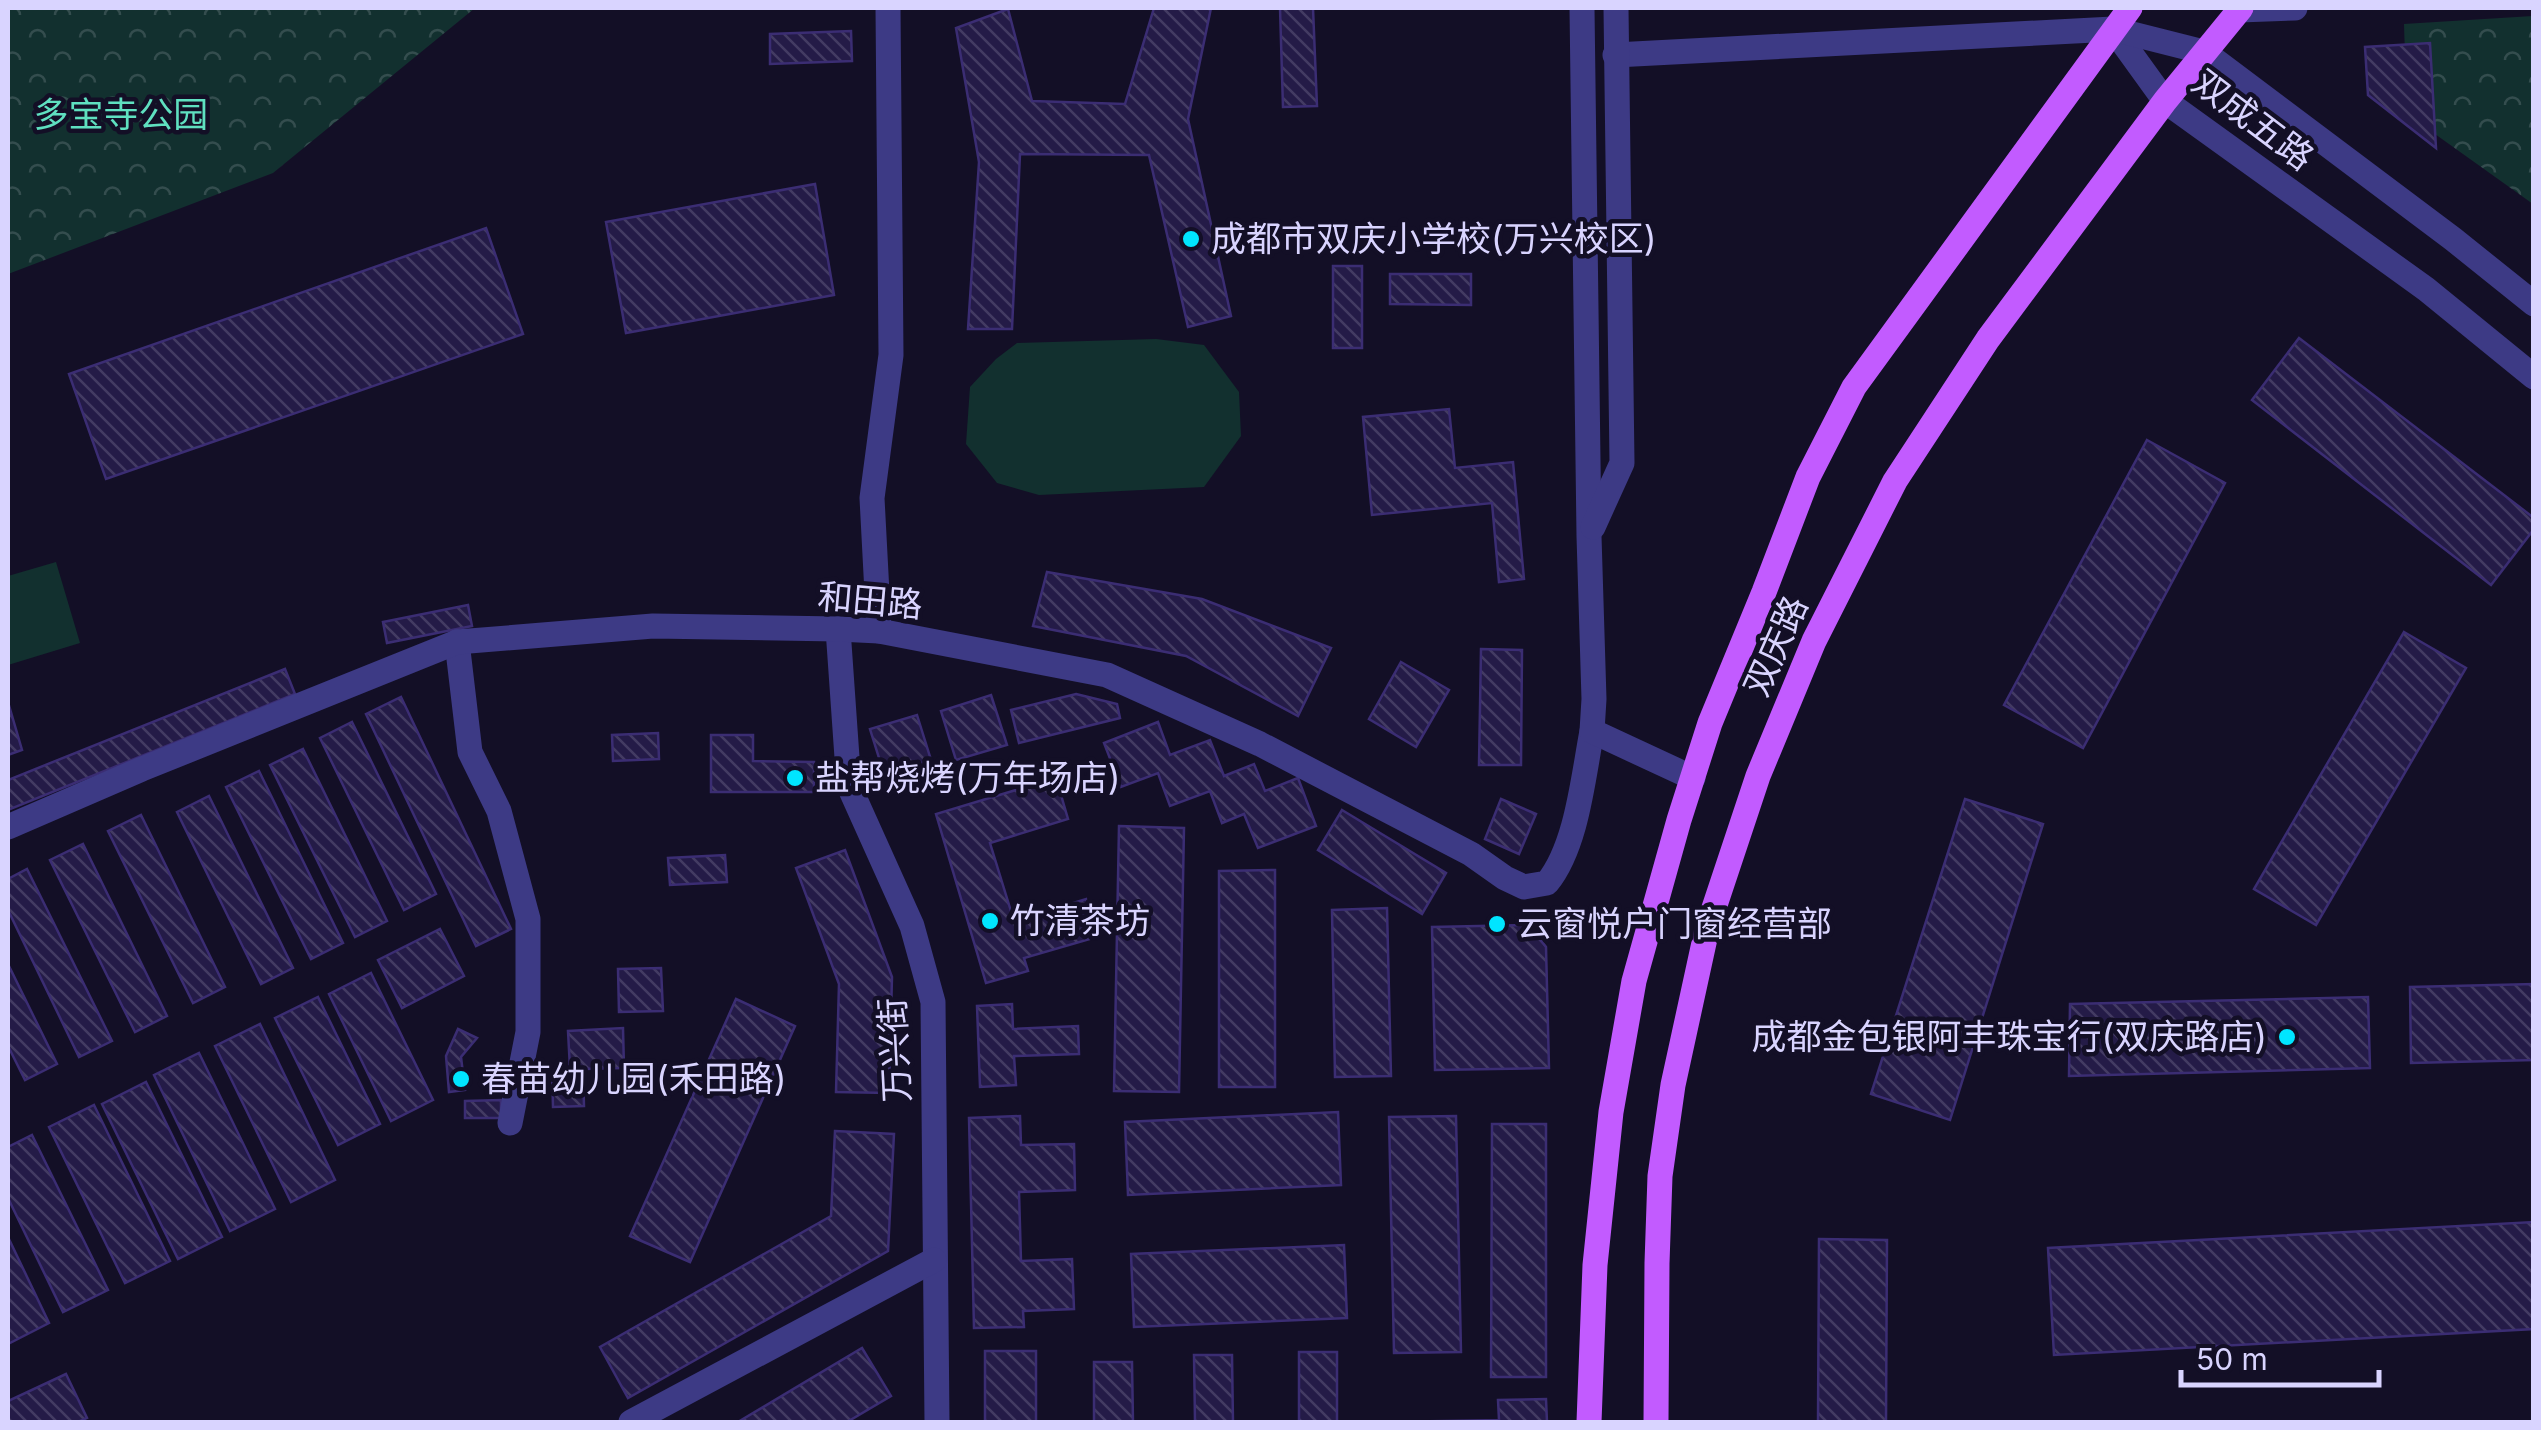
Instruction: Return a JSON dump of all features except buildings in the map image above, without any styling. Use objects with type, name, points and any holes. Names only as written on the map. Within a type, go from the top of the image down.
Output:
[{"type":"main road","name":"双庆路","points":[[1589,1422],[1595,1266],[1611,1112],[1634,981],[1710,723],[1808,477],[1854,387],[2130,8]]},
{"type":"main road","name":"双庆路","points":[[1656,1422],[1660,1176],[1673,1085],[1707,929],[1758,776],[1814,641],[1895,480],[1988,339],[2165,101],[2240,9]]},
{"type":"street","points":[[880,631],[872,498],[891,356],[888,8]]},
{"type":"street","points":[[1582,8],[1592,731],[1693,778]]},
{"type":"street","points":[[1589,536],[1622,464],[1616,8]]},
{"type":"street","points":[[2240,9],[2296,8]]},
{"type":"street","points":[[1616,54],[2113,29]]},
{"type":"street","name":"双成五路","points":[[2113,29],[2204,52],[2534,304]]},
{"type":"street","name":"双成五路","points":[[2113,29],[2165,101],[2426,290],[2534,377]]},
{"type":"street","name":"和田路","points":[[8,827],[457,642],[653,626],[880,631],[1107,675],[1260,744],[1470,854],[1524,887],[1547,883],[1560,868],[1569,843],[1592,731]]},
{"type":"street","name":"万兴街","points":[[838,630],[848,786],[912,926],[932,1002],[937,1422]]},
{"type":"street","points":[[457,642],[470,752],[499,811],[528,919],[528,1032],[510,1123]]},
{"type":"street","points":[[630,1422],[934,1260]]},
{"type":"green space","name":"多宝寺公园","points":[[8,8],[475,8],[273,173],[8,274]]},
{"type":"green space","points":[[2533,16],[2533,204],[2407,114],[2404,24]]},
{"type":"green space","points":[[1156,339],[1204,345],[1239,392],[1241,436],[1204,487],[1039,495],[997,483],[966,444],[970,387],[1017,343]]},
{"type":"green space","points":[[56,562],[80,643],[8,665],[8,576]]},
{"type":"place","name":"成都市双庆小学校(万兴校区)","points":[[1191,239]]},
{"type":"place","name":"盐帮烧烤(万年场店)","points":[[795,778]]},
{"type":"place","name":"竹清茶坊","points":[[990,921]]},
{"type":"place","name":"云窗悦户门窗经营部","points":[[1497,924]]},
{"type":"place","name":"成都金包银阿丰珠宝行(双庆路店)","points":[[2287,1037]]},
{"type":"place","name":"春苗幼儿园(禾田路)","points":[[461,1079]]}]
